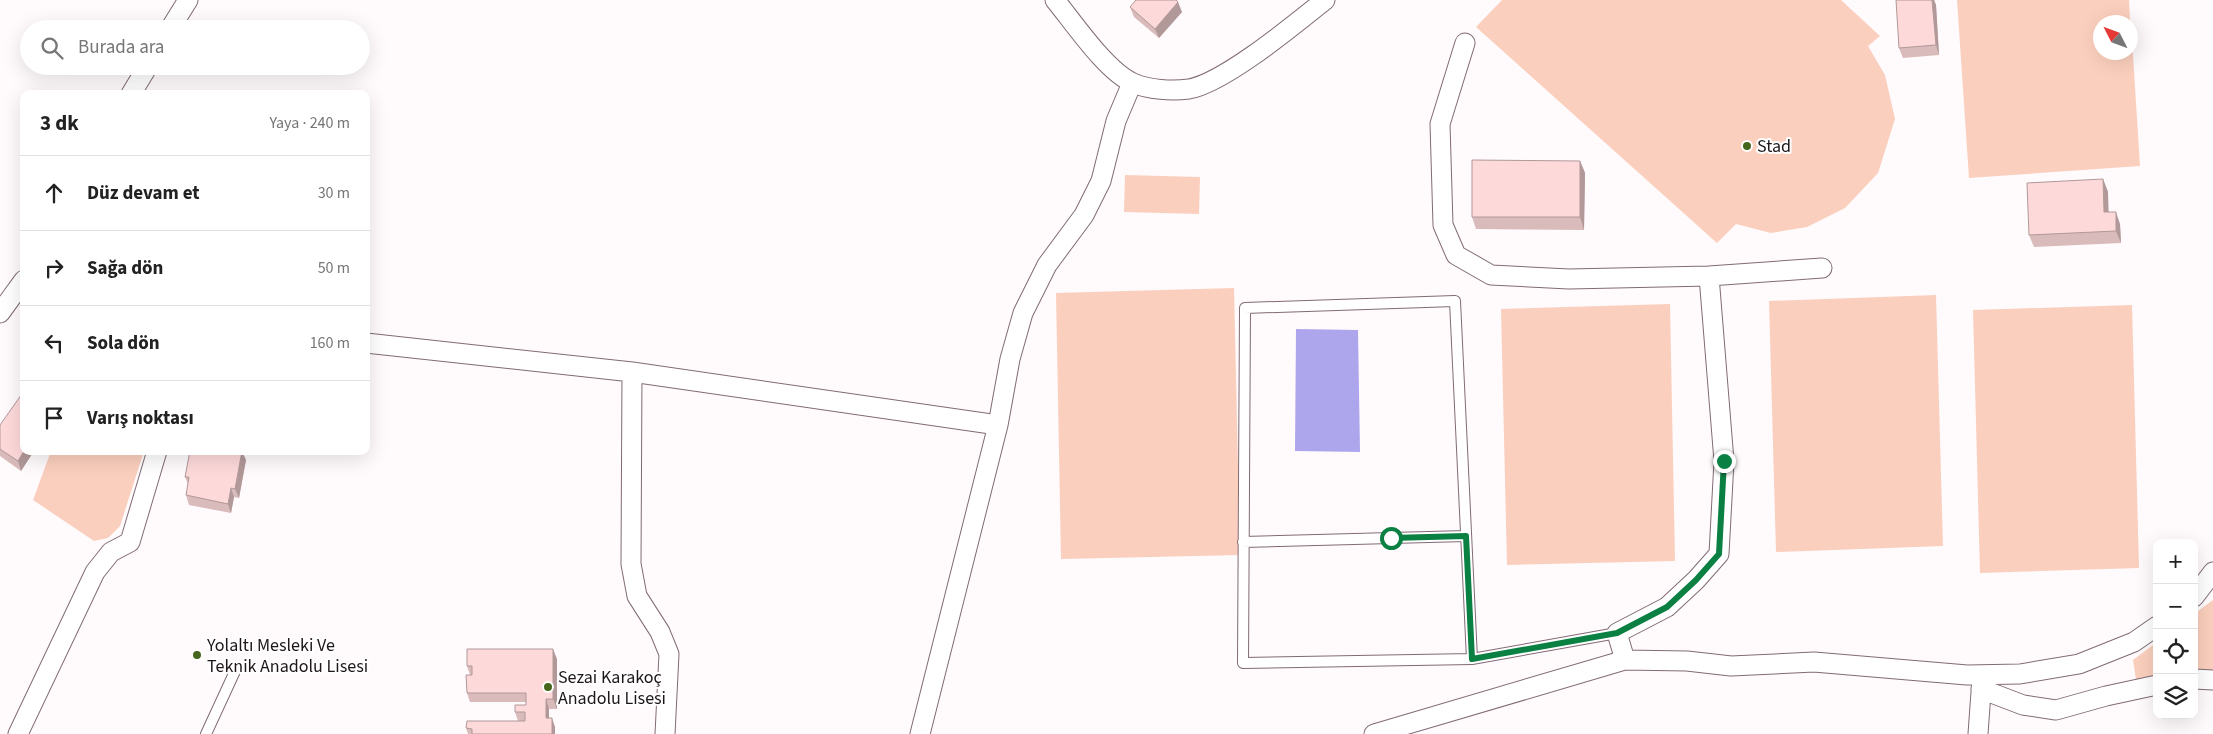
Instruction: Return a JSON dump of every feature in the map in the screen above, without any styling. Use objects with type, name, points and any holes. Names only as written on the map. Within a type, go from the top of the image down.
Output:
[{"type":"street","points":[[176,20],[188,0]]},
{"type":"street","points":[[1055,0],[1095,50],[1117,72],[1132,83],[1161,89],[1190,89],[1225,74],[1325,0]]},
{"type":"street","points":[[1465,43],[1440,124],[1443,225],[1456,255],[1491,274],[1569,279],[1708,276],[1822,268]]},
{"type":"street","points":[[133,90],[143,75]]},
{"type":"street","points":[[920,734],[998,425],[1010,359],[1023,313],[1047,265],[1084,215],[1101,181],[1116,122],[1132,83]]},
{"type":"street","points":[[1625,660],[1617,633],[1667,607],[1696,580],[1719,554],[1724,461],[1708,276]]},
{"type":"street","points":[[0,314],[20,286]]},
{"type":"street","points":[[370,343],[632,372],[998,425]]},
{"type":"street","points":[[632,372],[631,564],[637,596],[660,632],[670,654],[665,734]]},
{"type":"street","points":[[18,734],[95,572],[112,552],[130,542],[156,455]]},
{"type":"street","points":[[2198,593],[2213,572]]},
{"type":"street","points":[[1374,734],[1625,660],[1687,661],[1731,666],[1814,662],[1981,682],[2079,664],[2134,642],[2153,629]]},
{"type":"street","points":[[2198,679],[2213,680]]},
{"type":"street","points":[[1981,682],[2023,705],[2056,710],[2106,696],[2153,686]]},
{"type":"street","points":[[1978,734],[1981,682]]},
{"type":"lane","points":[[1472,659],[1455,302],[1245,308],[1242,663],[1472,659],[1617,633]]},
{"type":"lane","points":[[1243,542],[1466,536]]},
{"type":"lane","points":[[206,734],[236,669]]},
{"type":"shaded area","name":"Stad","points":[[1502,0],[1841,0],[1880,36],[1868,46],[1885,75],[1895,119],[1878,173],[1845,208],[1807,227],[1771,233],[1736,224],[1717,243],[1476,27]]},
{"type":"shaded area","points":[[1957,0],[2129,0],[2130,15],[2093,15],[2093,60],[2133,60],[2140,166],[1969,178]]},
{"type":"shaded area","points":[[1125,175],[1200,177],[1199,214],[1124,212]]},
{"type":"shaded area","points":[[1234,288],[1240,555],[1061,559],[1056,293]]},
{"type":"shaded area","points":[[1936,295],[1943,546],[1776,552],[1769,301]]},
{"type":"shaded area","points":[[1670,304],[1675,561],[1507,565],[1501,309]]},
{"type":"shaded area","points":[[2132,305],[2139,568],[1980,573],[1973,310]]},
{"type":"shaded area","points":[[1296,329],[1358,330],[1360,452],[1295,451]]},
{"type":"shaded area","points":[[50,455],[143,455],[120,526],[108,538],[94,541],[33,500]]},
{"type":"shaded area","points":[[2213,600],[2213,677],[2198,678],[2198,611]]},
{"type":"shaded area","points":[[2153,645],[2153,679],[2136,680],[2133,660]]},
{"type":"building","points":[[1136,0],[1176,0],[1178,2],[1155,29],[1130,7]]},
{"type":"building","points":[[1896,0],[1932,0],[1936,45],[1899,48]]},
{"type":"building","points":[[1472,160],[1580,161],[1580,217],[1472,217]]},
{"type":"building","points":[[2103,179],[2104,212],[2116,212],[2116,231],[2029,235],[2027,183]]},
{"type":"building","points":[[20,397],[20,455],[22,455],[18,461],[0,449],[0,425]]},
{"type":"building","points":[[189,455],[241,455],[235,489],[231,488],[228,504],[186,495],[189,477],[185,477]]},
{"type":"building","points":[[467,649],[553,649],[553,699],[546,699],[546,718],[552,718],[552,734],[472,734],[472,729],[466,728],[467,721],[525,721],[525,712],[515,712],[515,705],[526,705],[526,693],[467,693],[466,675],[472,675],[472,666],[467,666]]},
{"type":"place","name":"Stad","points":[[1747,146]]},
{"type":"place","name":"Yolaltı Mesleki Ve Teknik Anadolu Lisesi","points":[[197,655]]},
{"type":"place","name":"Sezai Karakoç Anadolu Lisesi","points":[[548,687]]},
{"type":"route","points":[[1391,538],[1466,536],[1472,659],[1617,633],[1667,607],[1696,580],[1719,554],[1724,461]]}]
